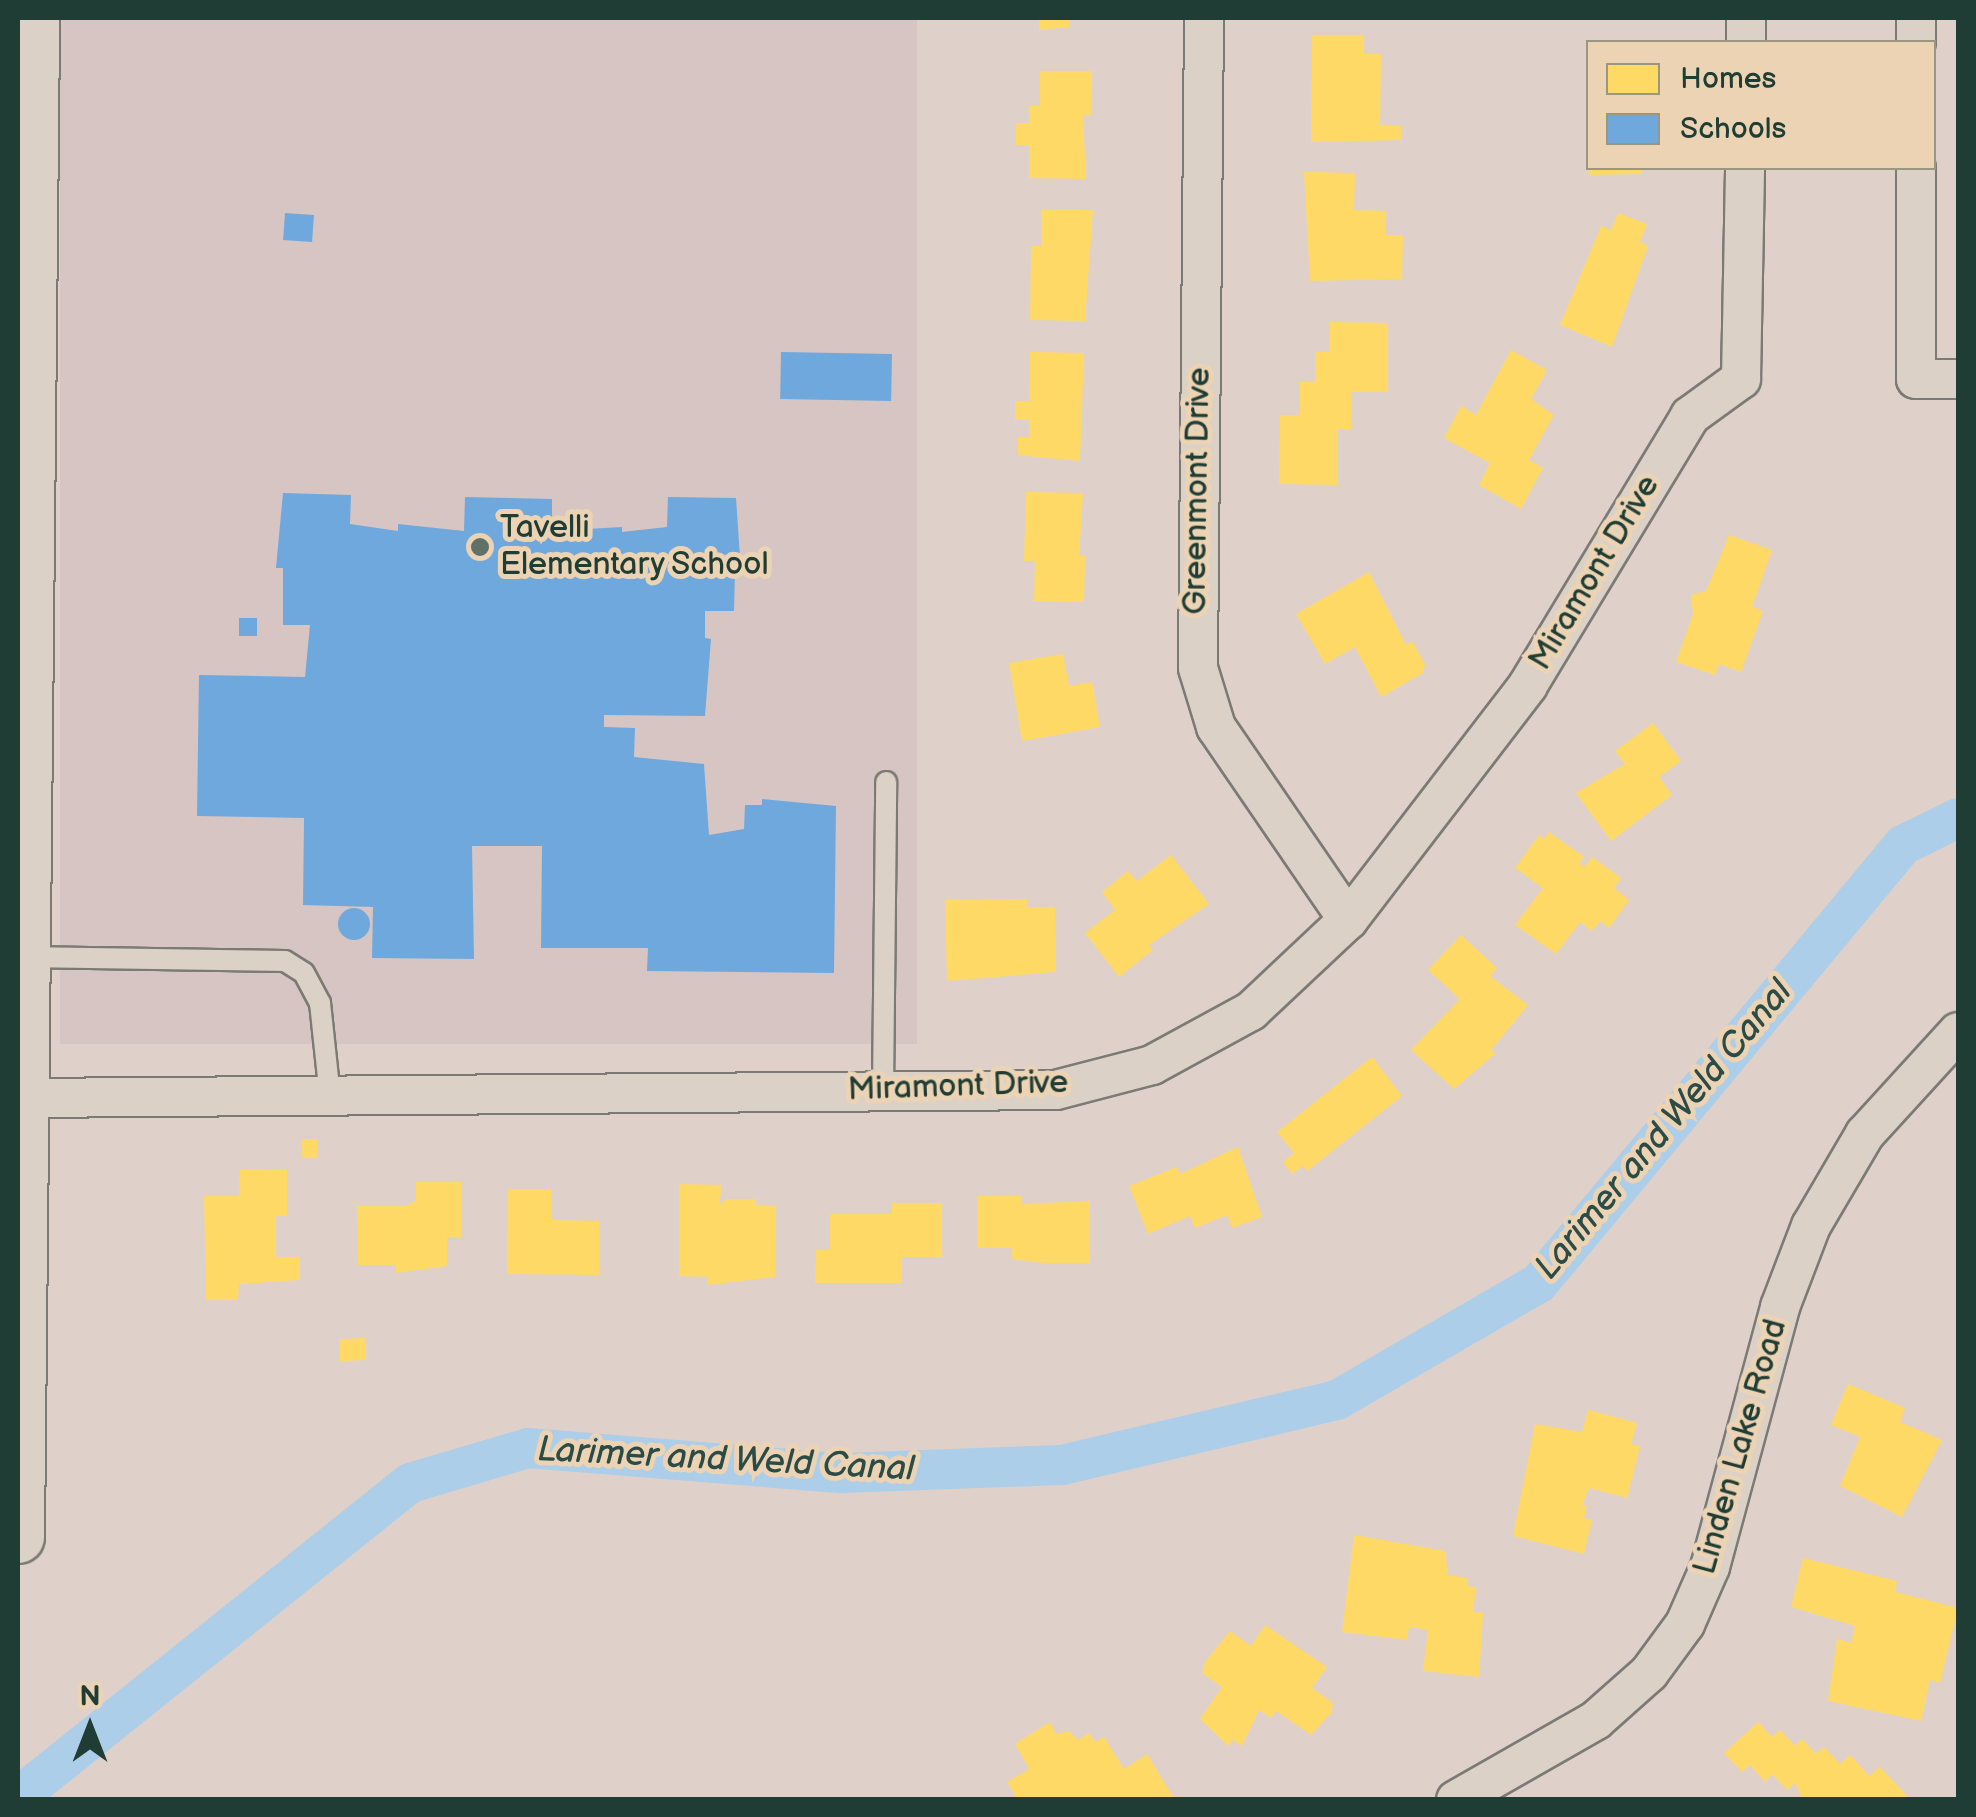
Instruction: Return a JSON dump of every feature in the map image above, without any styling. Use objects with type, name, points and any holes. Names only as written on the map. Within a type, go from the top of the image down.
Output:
[{"type":"main road","points":[[18,1537],[33,18]]},
{"type":"street","name":"Greenmont Drive","points":[[1204,18],[1198,668],[1216,727],[1348,920]]},
{"type":"street","name":"Miramont Drive","points":[[20,1098],[1056,1090],[1152,1065],[1252,1010],[1348,920],[1528,685],[1690,416],[1741,379],[1745,170]]},
{"type":"street","points":[[1916,170],[1916,379],[1958,379]]},
{"type":"street","name":"Linden Lake Road","points":[[1456,1800],[1596,1720],[1649,1673],[1685,1624],[1710,1568],[1780,1307],[1811,1226],[1865,1134],[1958,1032]]},
{"type":"lane","points":[[883,1090],[886,782]]},
{"type":"lane","points":[[24,957],[284,960],[304,973],[320,1003],[330,1096]]},
{"type":"shaded area","name":"Tavelli Elementary School","points":[[60,18],[917,18],[917,1044],[60,1044]]},
{"type":"building: Homes","points":[[1039,18],[1070,18],[1069,27],[1039,30]]},
{"type":"building: Homes","points":[[1312,35],[1364,35],[1364,54],[1381,54],[1380,125],[1401,126],[1401,140],[1311,142]]},
{"type":"building: Homes","points":[[1040,71],[1092,71],[1091,115],[1083,115],[1086,179],[1029,178],[1029,145],[1016,145],[1016,123],[1029,123],[1029,106],[1040,106]]},
{"type":"building: Homes","points":[[1589,170],[1641,170],[1641,174],[1589,175]]},
{"type":"building: Homes","points":[[1304,172],[1355,173],[1354,210],[1386,211],[1385,235],[1403,235],[1402,279],[1310,281]]},
{"type":"building: Homes","points":[[1041,210],[1093,210],[1085,321],[1030,320],[1031,246],[1041,246]]},
{"type":"building: Homes","points":[[1618,213],[1647,224],[1640,242],[1648,246],[1612,347],[1560,325],[1601,226],[1611,230]]},
{"type":"building: Homes","points":[[1330,322],[1388,323],[1388,392],[1351,392],[1351,429],[1338,429],[1338,485],[1279,484],[1280,415],[1300,415],[1300,382],[1315,382],[1315,352],[1329,352]]},
{"type":"building: Homes","points":[[1511,350],[1547,370],[1531,399],[1554,415],[1529,460],[1543,468],[1521,509],[1479,485],[1490,463],[1444,438],[1461,406],[1476,415]]},
{"type":"building: Homes","points":[[1030,352],[1084,353],[1080,461],[1018,455],[1018,437],[1029,437],[1029,420],[1015,420],[1015,401],[1029,401]]},
{"type":"building: Homes","points":[[1026,492],[1083,493],[1079,556],[1085,556],[1084,602],[1034,601],[1035,561],[1024,561]]},
{"type":"building: Homes","points":[[1729,535],[1772,550],[1752,607],[1763,611],[1741,672],[1719,664],[1715,675],[1676,662],[1693,614],[1691,595],[1706,591]]},
{"type":"building: Homes","points":[[1369,572],[1406,645],[1412,641],[1425,664],[1423,673],[1381,697],[1355,647],[1325,664],[1296,614]]},
{"type":"building: Homes","points":[[1063,654],[1069,686],[1092,682],[1100,727],[1022,741],[1009,663]]},
{"type":"building: Homes","points":[[1653,723],[1681,761],[1659,777],[1672,795],[1611,841],[1576,793],[1625,764],[1615,751]]},
{"type":"building: Homes","points":[[1549,832],[1584,857],[1579,863],[1584,867],[1592,857],[1621,878],[1614,888],[1629,900],[1609,928],[1600,921],[1592,931],[1580,922],[1556,954],[1515,925],[1543,888],[1515,868],[1539,835],[1544,839]]},
{"type":"building: Homes","points":[[1171,855],[1209,904],[1149,945],[1153,950],[1119,977],[1085,933],[1115,910],[1102,892],[1128,871],[1137,881]]},
{"type":"building: Homes","points":[[1027,899],[1027,907],[1055,907],[1056,972],[947,981],[945,900]]},
{"type":"building: Homes","points":[[1461,935],[1497,968],[1490,976],[1528,1005],[1491,1050],[1496,1053],[1454,1089],[1411,1050],[1460,999],[1428,970]]},
{"type":"building: Homes","points":[[1372,1057],[1402,1096],[1307,1171],[1303,1166],[1292,1174],[1283,1162],[1294,1153],[1277,1132]]},
{"type":"building: Homes","points":[[302,1139],[317,1139],[317,1158],[302,1158]]},
{"type":"building: Homes","points":[[1238,1147],[1262,1217],[1232,1228],[1227,1215],[1195,1228],[1190,1216],[1148,1234],[1129,1186],[1177,1167],[1180,1174]]},
{"type":"building: Homes","points":[[240,1169],[287,1170],[287,1216],[276,1216],[276,1257],[300,1257],[300,1280],[239,1284],[238,1300],[206,1300],[204,1196],[239,1196]]},
{"type":"building: Homes","points":[[416,1182],[461,1182],[461,1237],[447,1237],[447,1266],[396,1273],[396,1265],[358,1265],[357,1206],[406,1206],[416,1201]]},
{"type":"building: Homes","points":[[679,1184],[721,1185],[720,1205],[726,1199],[756,1199],[756,1205],[776,1206],[775,1277],[707,1285],[708,1277],[679,1276]]},
{"type":"building: Homes","points":[[508,1189],[551,1189],[551,1220],[599,1221],[599,1275],[507,1274]]},
{"type":"building: Homes","points":[[977,1196],[1021,1196],[1021,1204],[1090,1201],[1090,1263],[1012,1259],[1012,1248],[977,1248]]},
{"type":"building: Homes","points":[[892,1203],[942,1203],[942,1257],[901,1257],[901,1283],[815,1283],[816,1250],[830,1250],[830,1214],[892,1214]]},
{"type":"building: Homes","points":[[365,1338],[366,1360],[340,1361],[339,1339]]},
{"type":"building: Homes","points":[[1848,1384],[1905,1408],[1900,1422],[1942,1440],[1902,1517],[1840,1486],[1860,1437],[1831,1425]]},
{"type":"building: Homes","points":[[1588,1410],[1637,1423],[1631,1444],[1640,1446],[1627,1498],[1589,1488],[1582,1505],[1587,1506],[1584,1518],[1592,1520],[1584,1554],[1513,1536],[1535,1424],[1582,1432]]},
{"type":"building: Homes","points":[[1354,1535],[1445,1551],[1448,1575],[1468,1578],[1467,1586],[1476,1587],[1473,1612],[1483,1613],[1479,1677],[1423,1671],[1428,1630],[1409,1627],[1407,1640],[1342,1632]]},
{"type":"building: Homes","points":[[1803,1558],[1897,1581],[1895,1592],[1958,1608],[1940,1683],[1930,1680],[1921,1721],[1828,1701],[1837,1639],[1851,1643],[1855,1626],[1791,1607]]},
{"type":"building: Homes","points":[[1265,1625],[1327,1667],[1312,1688],[1333,1703],[1331,1713],[1311,1735],[1276,1711],[1271,1718],[1259,1710],[1242,1746],[1232,1740],[1228,1746],[1200,1719],[1222,1687],[1202,1673],[1205,1662],[1230,1631],[1251,1646]]},
{"type":"building: Homes","points":[[1050,1722],[1056,1734],[1069,1731],[1078,1740],[1089,1733],[1095,1742],[1104,1737],[1124,1769],[1147,1754],[1175,1800],[1018,1800],[1007,1782],[1029,1769],[1015,1744]]},
{"type":"building: Homes","points":[[1758,1722],[1772,1737],[1780,1730],[1795,1746],[1802,1739],[1816,1754],[1824,1747],[1840,1764],[1850,1755],[1869,1776],[1880,1767],[1908,1797],[1803,1800],[1795,1783],[1787,1790],[1772,1774],[1765,1782],[1750,1765],[1742,1772],[1724,1753]]},
{"type":"building: Schools","points":[[285,213],[314,215],[312,242],[283,240]]},
{"type":"building: Schools","points":[[781,352],[892,354],[891,401],[780,399]]},
{"type":"building: Schools","points":[[283,493],[351,495],[350,524],[398,531],[398,524],[464,531],[465,497],[552,499],[552,531],[622,527],[622,532],[667,527],[668,497],[736,498],[741,572],[735,572],[734,611],[705,611],[705,638],[711,639],[705,716],[604,715],[604,727],[635,728],[634,757],[704,764],[709,835],[744,829],[745,805],[762,805],[762,799],[836,806],[834,973],[647,971],[648,948],[541,948],[542,846],[472,846],[474,959],[372,958],[373,907],[303,905],[304,818],[197,816],[199,675],[305,677],[310,625],[283,625],[283,568],[276,568]]},
{"type":"building: Schools","points":[[239,618],[257,618],[257,636],[239,636]]},
{"type":"building: Schools","points":[[354,908],[365,913],[370,924],[365,935],[354,940],[343,935],[338,924],[343,913]]},
{"type":"waterway","name":"Larimer and Weld Canal","points":[[18,1797],[410,1483],[528,1448],[842,1473],[1062,1465],[1337,1400],[1539,1283],[1903,845],[1958,818]]},
{"type":"place","name":"Tavelli Elementary School","points":[[480,547]]}]
